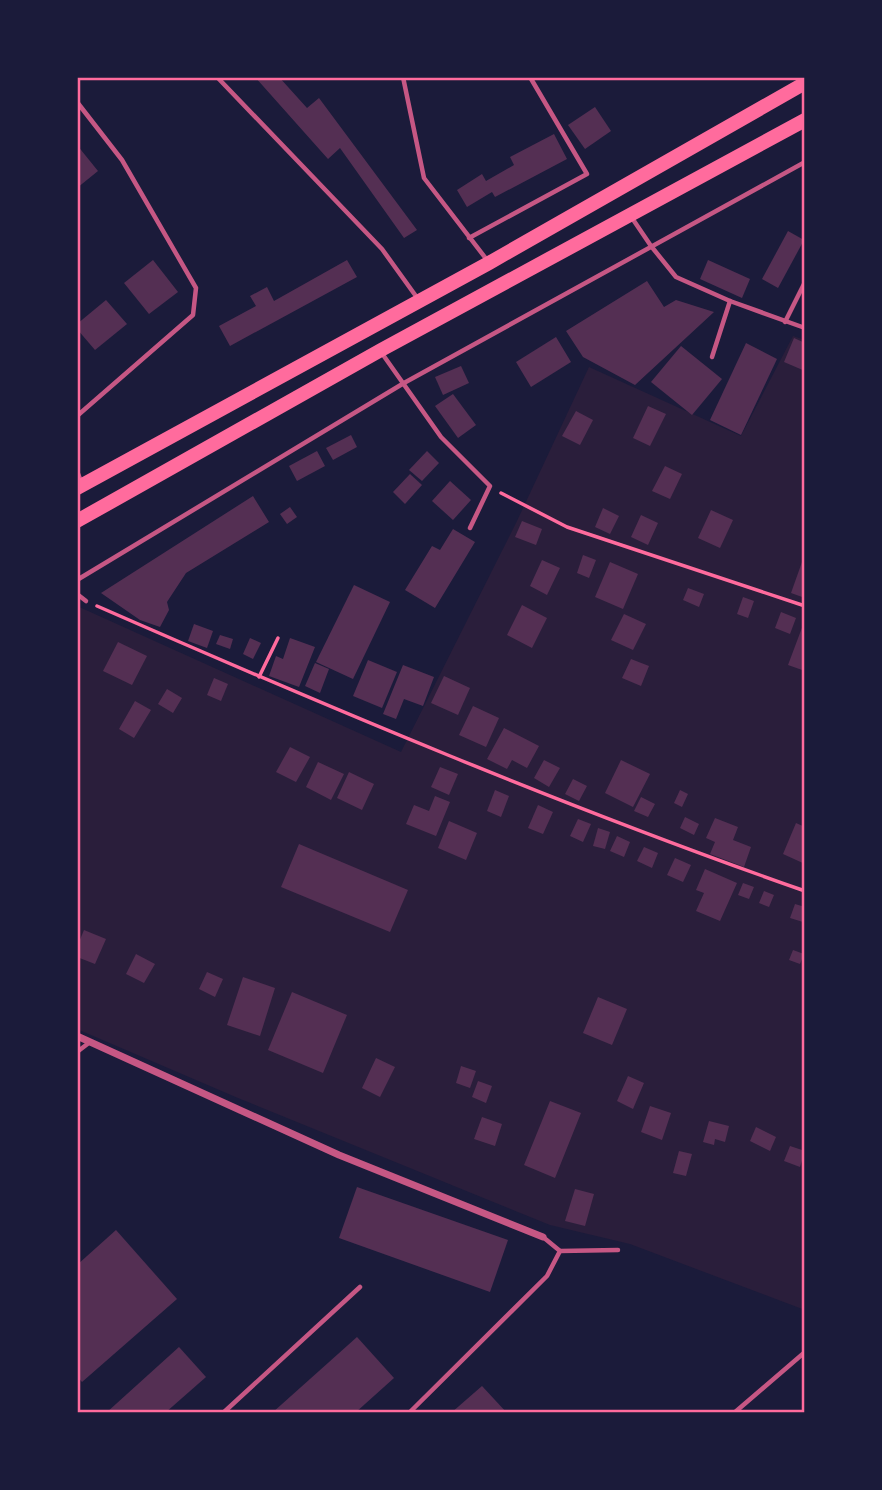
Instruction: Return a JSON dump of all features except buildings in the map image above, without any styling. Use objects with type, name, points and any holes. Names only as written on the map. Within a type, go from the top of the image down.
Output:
[{"type":"main road","points":[[79,481],[489,263],[805,83]]},
{"type":"main road","points":[[77,521],[381,351],[805,120]]},
{"type":"street","points":[[77,1036],[339,1155],[543,1237]]},
{"type":"lane","points":[[217,77],[382,250],[419,301]]},
{"type":"lane","points":[[403,77],[424,178],[489,263]]},
{"type":"lane","points":[[469,238],[587,174],[530,77]]},
{"type":"lane","points":[[77,102],[122,160],[196,288],[193,315],[77,416]]},
{"type":"lane","points":[[77,580],[404,383],[805,162]]},
{"type":"lane","points":[[630,214],[676,277],[730,301],[805,328]]},
{"type":"lane","points":[[785,322],[805,282]]},
{"type":"lane","points":[[712,357],[730,301]]},
{"type":"lane","points":[[381,351],[441,437],[490,486],[470,528]]},
{"type":"lane","points":[[77,594],[86,601]]},
{"type":"lane","points":[[77,1052],[90,1042]]},
{"type":"lane","points":[[543,1237],[560,1251],[618,1250]]},
{"type":"lane","points":[[410,1413],[547,1276],[560,1251]]},
{"type":"lane","points":[[223,1413],[360,1287]]},
{"type":"lane","points":[[734,1413],[805,1352]]},
{"type":"path","points":[[490,486],[567,527],[805,606]]},
{"type":"path","points":[[86,601],[259,677],[665,842],[805,891]]},
{"type":"path","points":[[259,677],[278,638]]},
{"type":"shaded area","points":[[793,336],[805,340],[805,1310],[630,1244],[550,1225],[238,1098],[77,1029],[77,606],[401,752],[517,521],[589,367],[741,436]]}]
